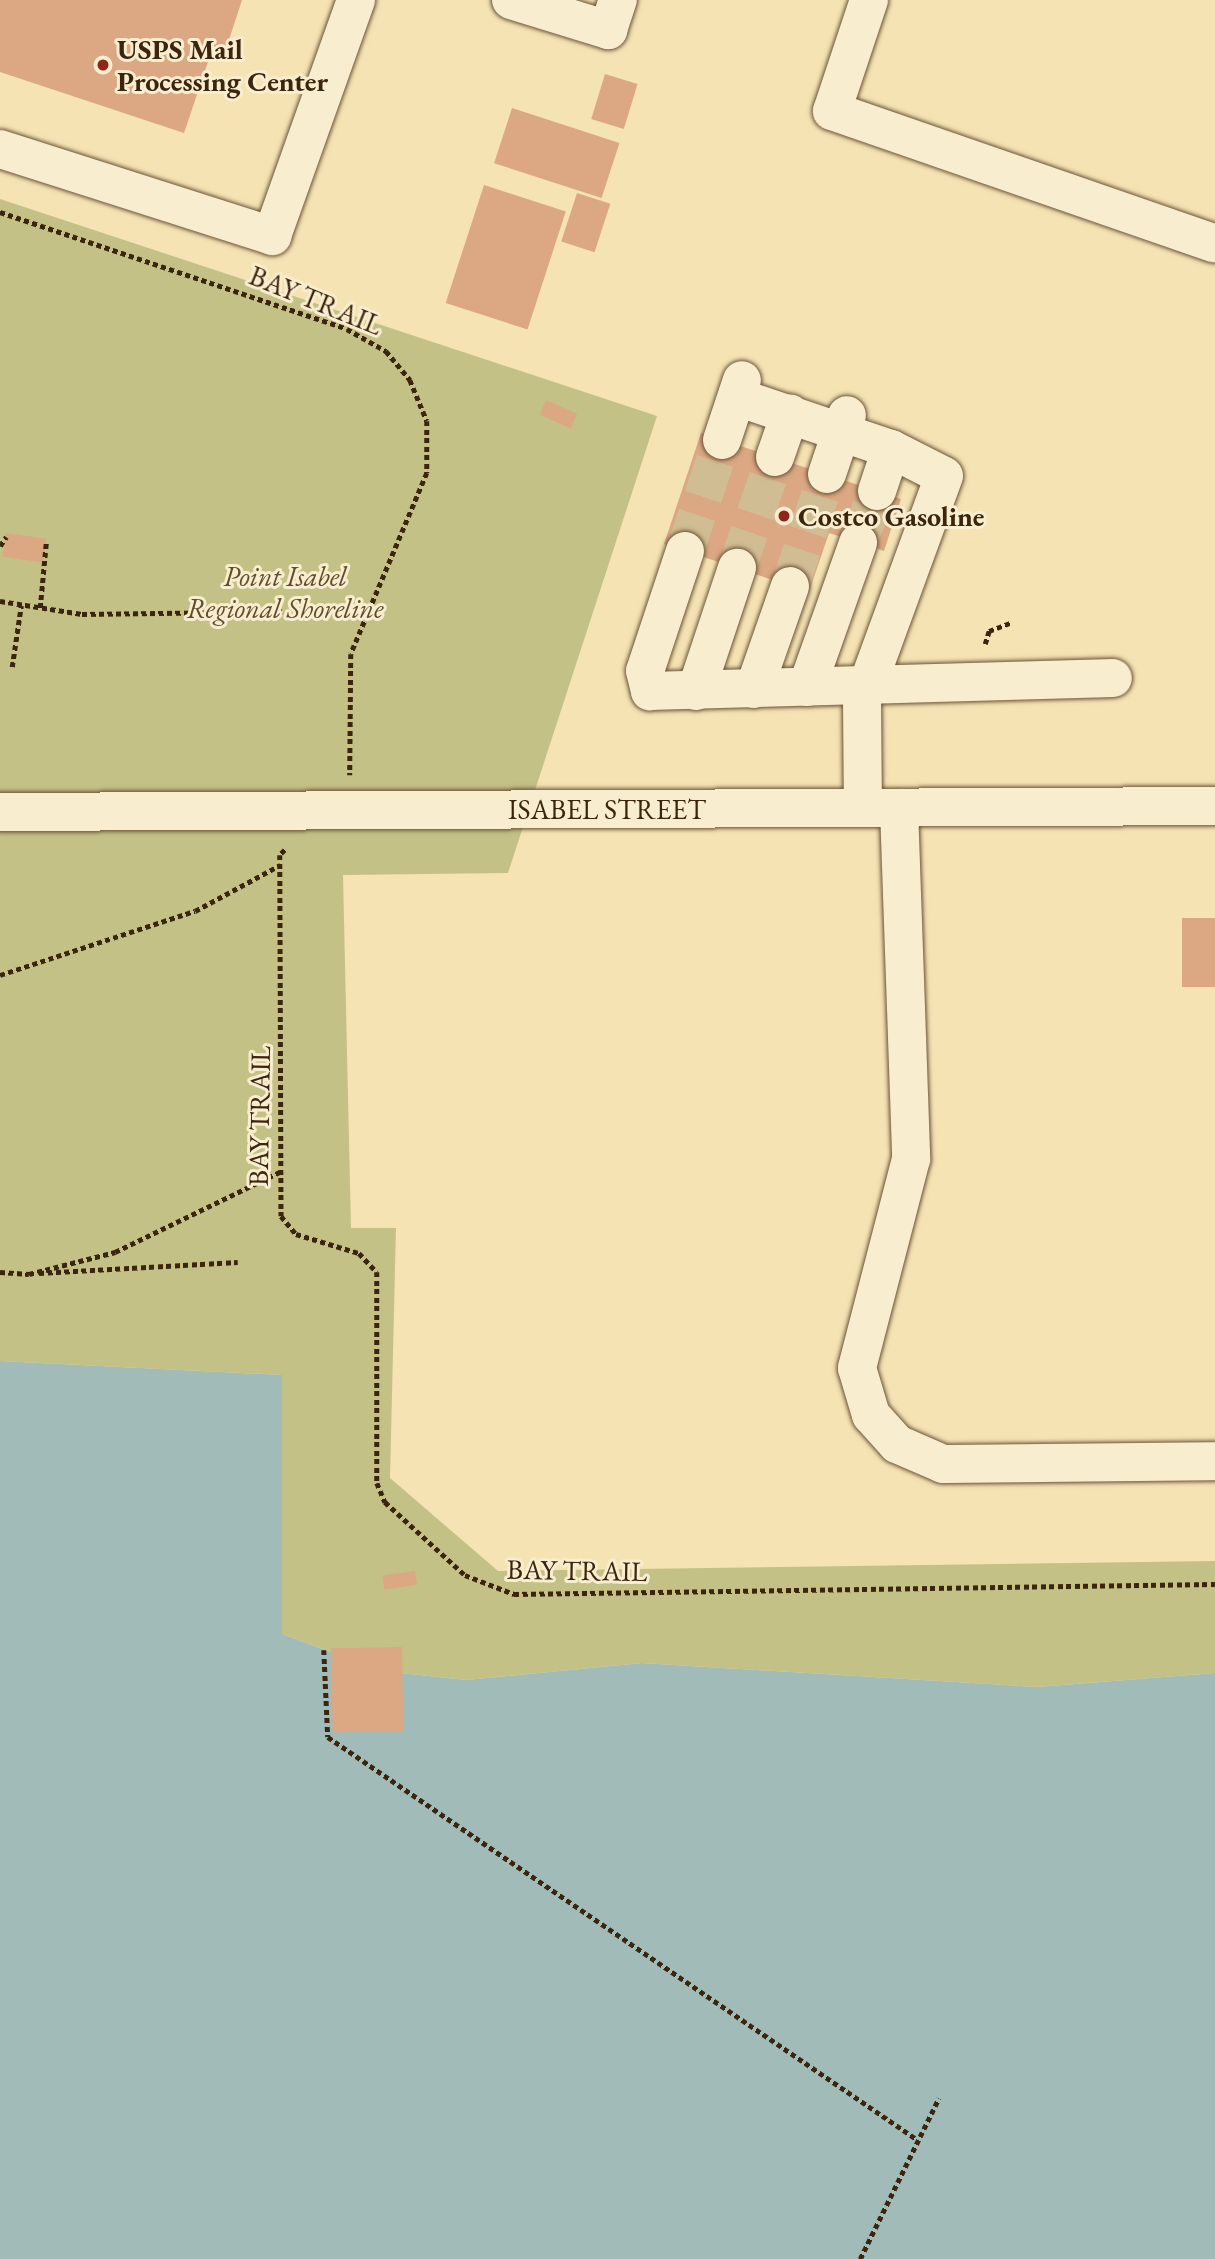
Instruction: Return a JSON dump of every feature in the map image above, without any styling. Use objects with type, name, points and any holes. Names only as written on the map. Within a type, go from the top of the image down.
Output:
[{"type":"street","points":[[0,149],[272,236],[356,0]]},
{"type":"street","points":[[511,0],[608,30],[618,0]]},
{"type":"street","points":[[869,0],[832,111],[1215,244]]},
{"type":"street","points":[[722,440],[740,388],[790,414],[844,423],[944,476],[867,685],[859,719],[881,808],[911,1159],[857,1368],[872,1415],[897,1444],[943,1464],[1215,1461]]},
{"type":"street","points":[[775,457],[790,414]]},
{"type":"street","points":[[827,474],[844,423]]},
{"type":"street","points":[[877,491],[891,449]]},
{"type":"street","points":[[807,687],[858,542]]},
{"type":"street","points":[[685,551],[643,681],[653,692],[1113,678]]},
{"type":"street","points":[[696,691],[737,568]]},
{"type":"street","points":[[754,689],[790,586]]},
{"type":"street","name":"ISABEL STREET","points":[[0,812],[1215,806]]},
{"type":"path","name":"BAY TRAIL","points":[[0,212],[347,329],[386,351],[410,380],[427,421],[427,473],[351,654],[350,775]]},
{"type":"path","points":[[0,546],[6,537]]},
{"type":"path","points":[[40,608],[46,544]]},
{"type":"path","points":[[0,601],[82,614],[322,611]]},
{"type":"path","points":[[12,667],[21,606]]},
{"type":"path","name":"BAY TRAIL","points":[[280,855],[279,1206],[288,1228],[359,1253],[377,1272],[377,1483],[385,1502],[489,1588],[514,1594],[1215,1584]]},
{"type":"path","points":[[0,975],[195,911],[280,865]]},
{"type":"path","points":[[29,1274],[116,1252],[281,1171]]},
{"type":"path","points":[[0,1272],[29,1274],[238,1262]]},
{"type":"path","points":[[324,1650],[328,1737],[918,2140]]},
{"type":"path","points":[[860,2259],[939,2098]]},
{"type":"green space","name":"Point Isabel Regional Shoreline","points":[[0,199],[657,416],[508,873],[343,875],[351,1228],[396,1228],[390,1478],[498,1571],[1215,1561],[1215,1673],[1037,1687],[642,1663],[466,1680],[382,1671],[282,1634],[282,1375],[0,1361]]},
{"type":"water","points":[[0,1361],[282,1375],[282,1634],[382,1671],[466,1680],[642,1663],[1037,1687],[1215,1673],[1215,2259],[0,2259]]},
{"type":"building","name":"USPS Mail Processing Center","points":[[0,0],[242,0],[223,58],[211,53],[184,133],[0,72]]},
{"type":"building","points":[[605,74],[638,84],[624,129],[591,119]]},
{"type":"building","points":[[512,108],[619,143],[602,198],[494,163]]},
{"type":"building","points":[[484,185],[566,212],[527,330],[446,303]]},
{"type":"building","points":[[577,193],[610,204],[595,252],[561,242]]},
{"type":"building","points":[[546,400],[577,414],[571,428],[539,415]]},
{"type":"building","name":"Costco Gasoline","points":[[701,433],[901,499],[884,551],[829,533],[809,592],[664,544]]},
{"type":"building","points":[[6,533],[47,539],[43,562],[3,557]]},
{"type":"building","points":[[1182,918],[1215,918],[1215,987],[1182,987]]},
{"type":"building","points":[[415,1571],[417,1585],[384,1589],[382,1576]]},
{"type":"building","points":[[402,1647],[403,1731],[332,1732],[331,1648]]},
{"type":"tunnel","points":[[685,551],[722,440]]},
{"type":"tunnel","points":[[737,568],[775,457]]},
{"type":"tunnel","points":[[790,586],[827,474]]},
{"type":"tunnel","points":[[858,543],[877,491]]},
{"type":"place","name":"USPS Mail Processing Center","points":[[103,65]]},
{"type":"place","name":"Costco Gasoline","points":[[784,516]]}]
